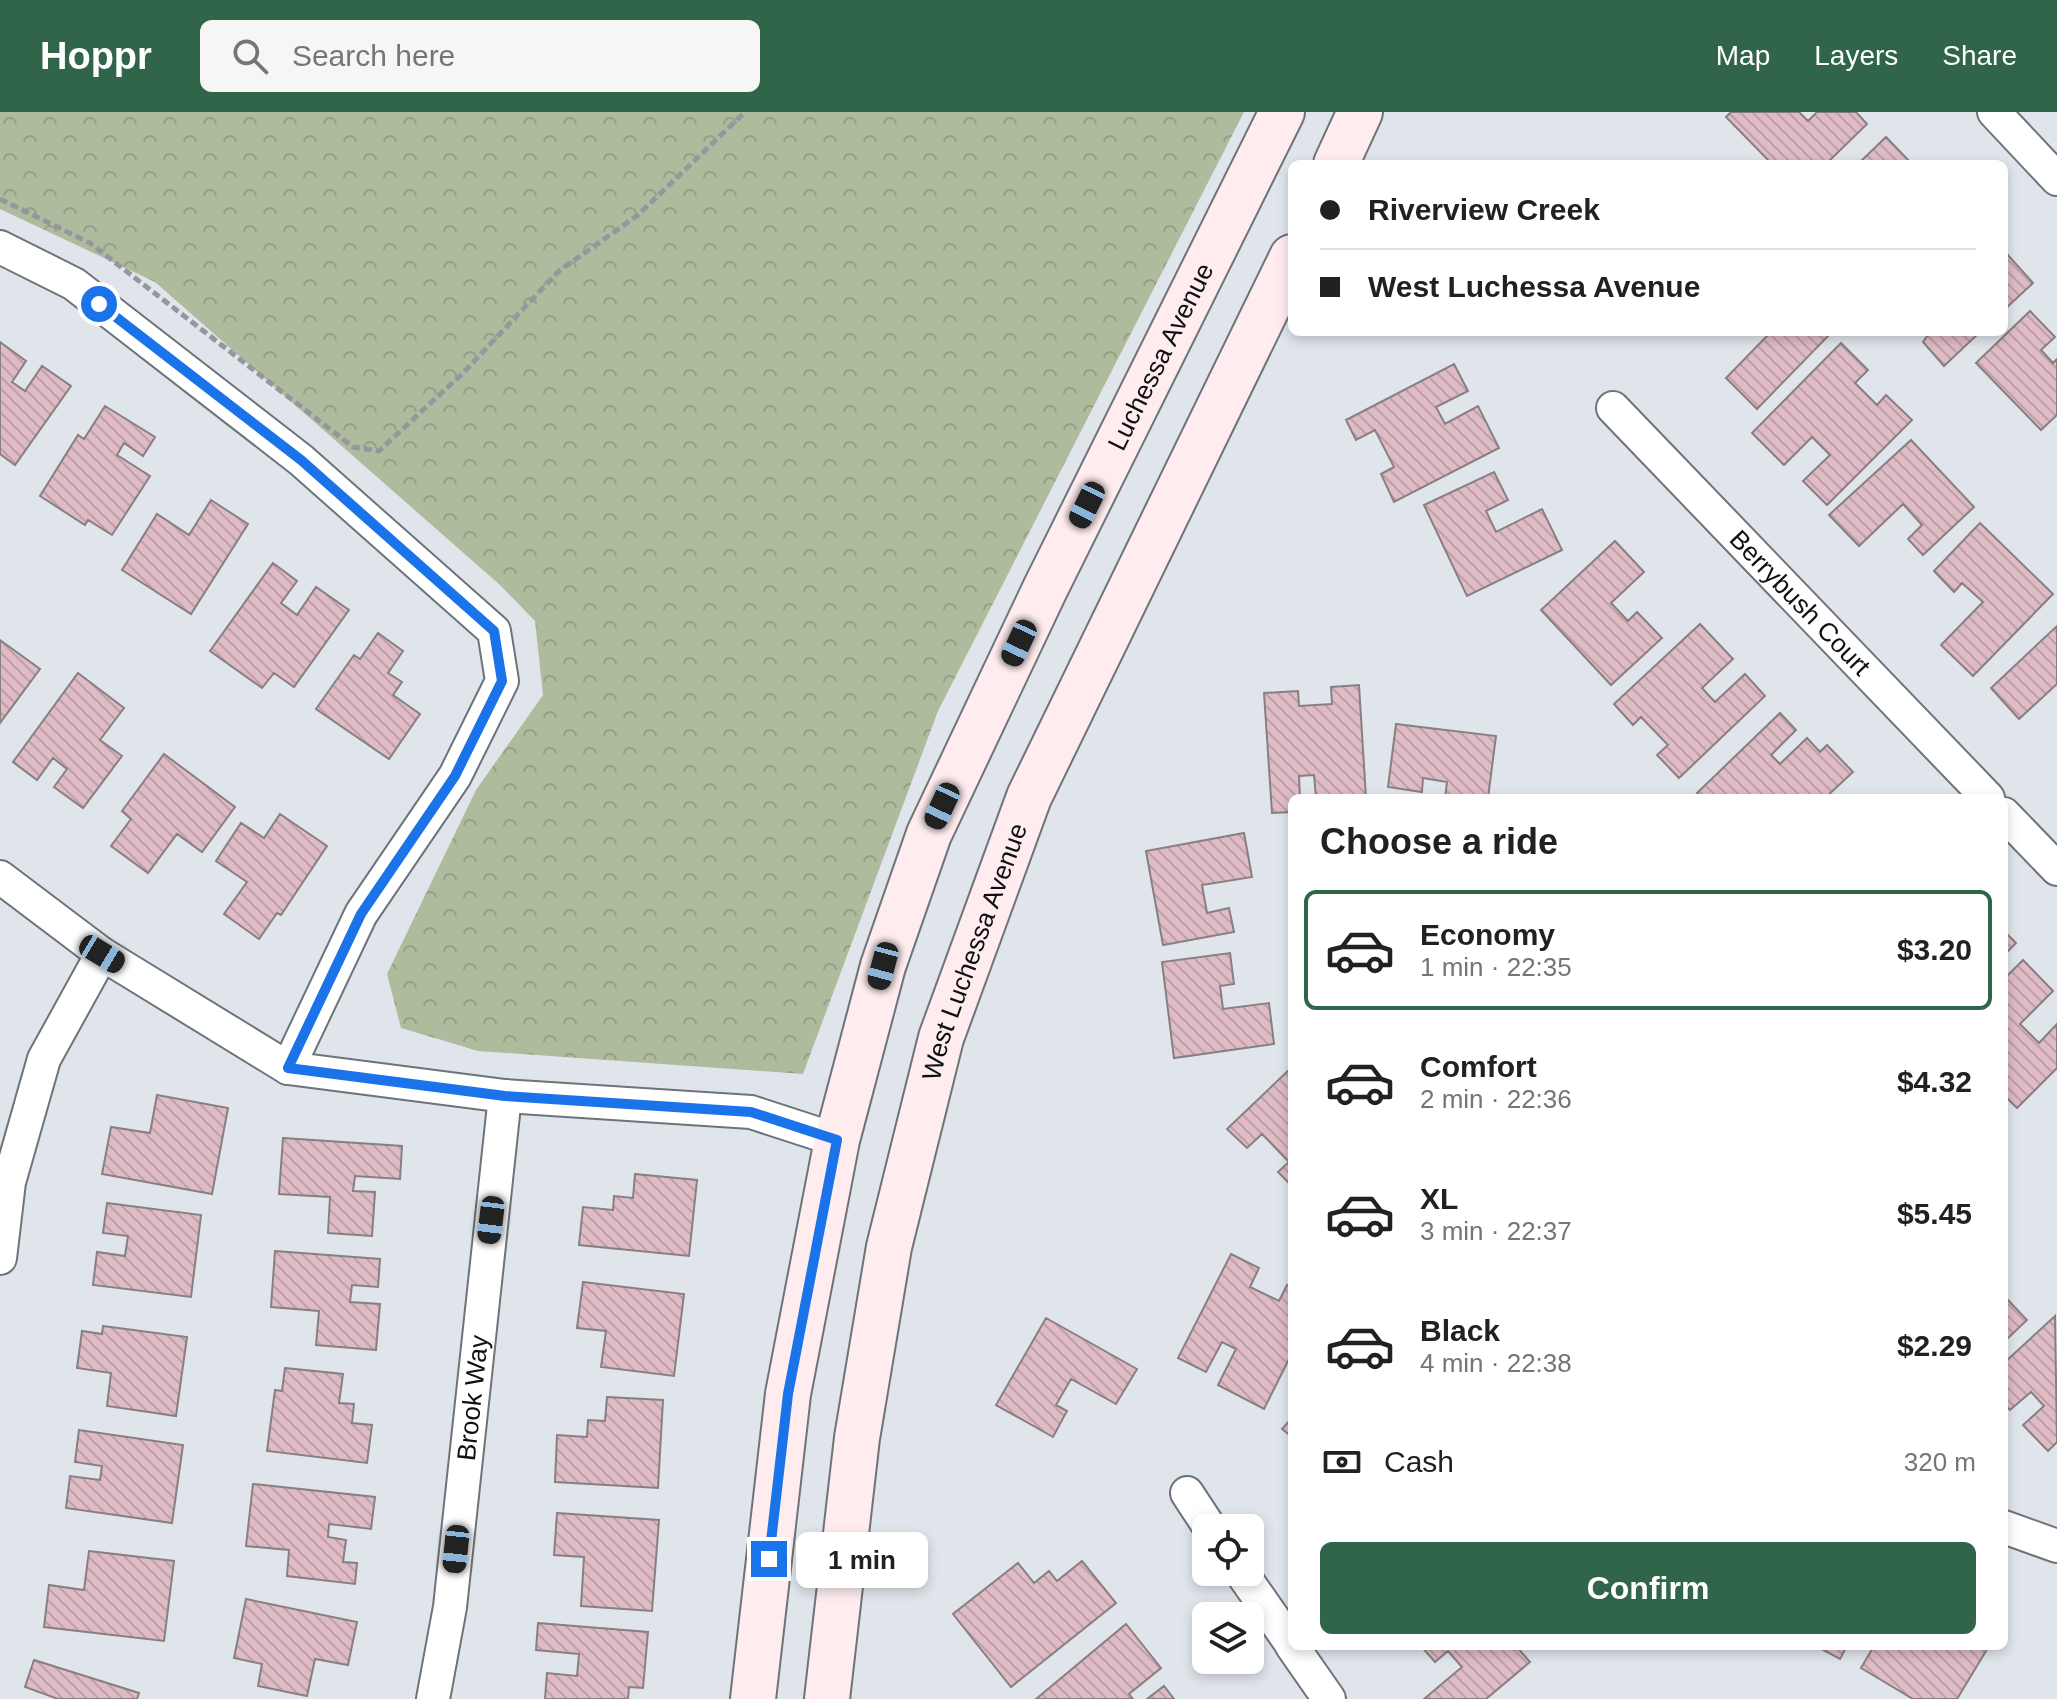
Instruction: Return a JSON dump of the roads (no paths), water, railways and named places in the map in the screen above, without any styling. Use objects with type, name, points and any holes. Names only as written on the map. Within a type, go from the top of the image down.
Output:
[{"type":"street","name":"Luchessa Avenue","points":[[837,1140],[883,966],[929,834],[1045,589],[1282,112]]},
{"type":"street","points":[[1338,160],[1360,112]]},
{"type":"street","points":[[1994,112],[2057,179]]},
{"type":"street","points":[[0,247],[74,284],[301,460],[494,631],[502,681],[455,776],[361,914],[288,1068]]},
{"type":"street","name":"West Luchessa Avenue","points":[[827,1699],[857,1438],[889,1247],[941,1038],[1029,797],[1288,265]]},
{"type":"street","name":"Berrybush Court","points":[[1613,408],[1984,794]]},
{"type":"street","points":[[2008,818],[2057,869]]},
{"type":"street","points":[[0,877],[102,954],[288,1068],[505,1096],[751,1112],[837,1140],[788,1394],[753,1699]]},
{"type":"street","points":[[0,1258],[9,1182],[44,1059],[102,954]]},
{"type":"street","name":"Brook Way","points":[[433,1699],[450,1607],[505,1096]]},
{"type":"street","points":[[1187,1493],[1201,1514]]},
{"type":"street","points":[[2008,1528],[2057,1546]]},
{"type":"street","points":[[1251,1586],[1288,1640]]},
{"type":"street","points":[[1295,1650],[1329,1699]]}]
